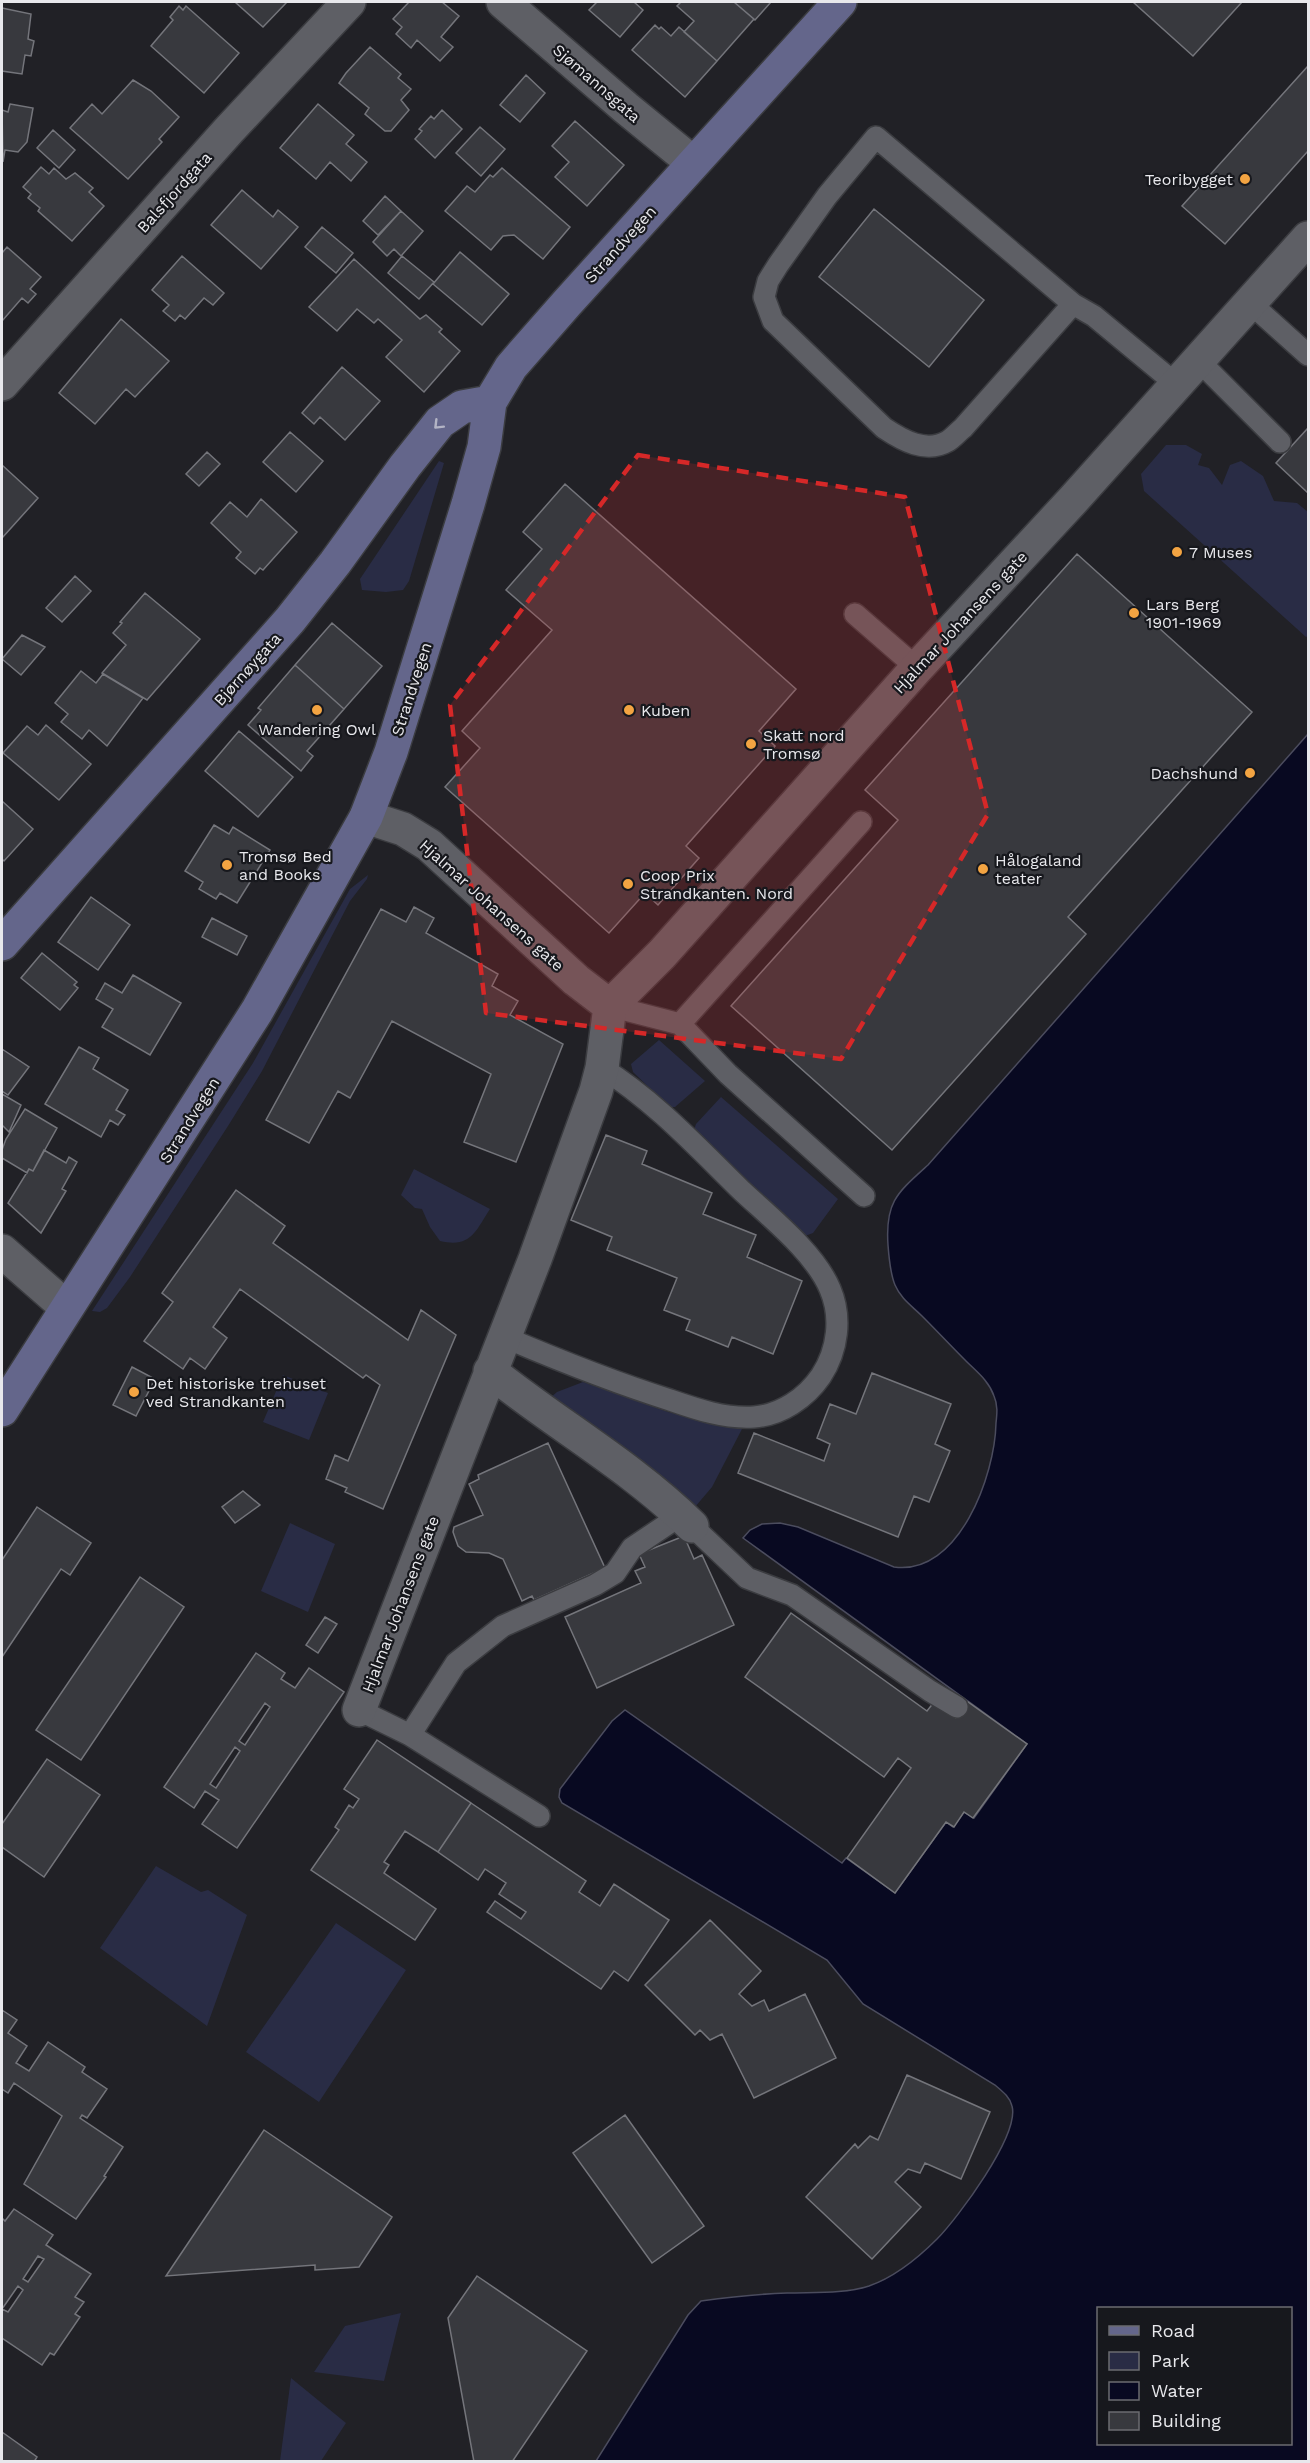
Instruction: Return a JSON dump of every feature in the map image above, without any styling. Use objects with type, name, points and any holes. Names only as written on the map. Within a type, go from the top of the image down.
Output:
[{"type":"street","name":"Balsfjordgata","points":[[2,384],[229,130],[349,2]]},
{"type":"street","name":"Sjømannsgata","points":[[503,2],[692,162]]},
{"type":"street","name":"Strandvegen","points":[[2,1410],[257,1011],[366,817],[391,752],[468,504],[484,447],[490,402],[511,367],[692,162],[840,2]]},
{"type":"street","name":"Hjalmar Johansens gate","points":[[359,1710],[567,1174],[602,1068],[610,1006],[662,954],[917,668],[1073,500],[1308,238]]},
{"type":"street","name":"Bjørnøygata","points":[[2,944],[290,620],[335,563],[405,465],[440,422],[462,407],[490,402]]},
{"type":"street","name":"Hjalmar Johansens gate","points":[[366,817],[403,830],[429,845],[576,980],[610,1006]]},
{"type":"street","points":[[2,1251],[66,1307]]},
{"type":"street","points":[[490,1371],[651,1488],[686,1521]]},
{"type":"lane","points":[[1073,304],[963,428],[947,442],[924,446],[903,441],[884,428],[773,321],[764,297],[768,281],[778,265],[827,196],[876,137],[1073,304],[1096,308],[1176,384]]},
{"type":"lane","points":[[1250,303],[1308,355]]},
{"type":"lane","points":[[1198,360],[1280,442]]},
{"type":"lane","points":[[855,614],[917,668]]},
{"type":"lane","points":[[680,1024],[861,822]]},
{"type":"lane","points":[[610,1006],[680,1024],[728,1074],[864,1196]]},
{"type":"lane","points":[[504,1337],[581,1370],[646,1393],[707,1412],[742,1417],[770,1414],[799,1400],[819,1379],[830,1360],[836,1337],[837,1316],[824,1276],[781,1228],[677,1128],[628,1084],[602,1068]]},
{"type":"lane","points":[[410,1735],[456,1664],[503,1626],[595,1585],[615,1573],[632,1548],[686,1521],[747,1578],[792,1595],[930,1691],[957,1707]]},
{"type":"lane","name":"Hjalmar Johansens gate","points":[[359,1710],[410,1735],[539,1816]]},
{"type":"highlighted area","points":[[638,455],[905,497],[988,814],[841,1059],[486,1013],[450,705]]},
{"type":"green space","points":[[1166,445],[1186,445],[1202,454],[1198,465],[1209,468],[1222,485],[1230,465],[1241,461],[1263,476],[1274,501],[1297,503],[1308,512],[1308,636],[1306,637],[1144,491],[1141,474]]},
{"type":"green space","points":[[439,461],[444,463],[409,581],[403,590],[386,592],[362,590],[360,579]]},
{"type":"green space","points":[[368,875],[350,901],[262,1071],[228,1126],[130,1277],[107,1308],[100,1312],[92,1311],[253,1063],[350,889]]},
{"type":"green space","points":[[659,1040],[705,1081],[675,1107],[669,1107],[633,1072],[631,1064]]},
{"type":"green space","points":[[721,1097],[838,1199],[813,1233],[805,1236],[694,1130],[696,1124]]},
{"type":"green space","points":[[414,1169],[490,1209],[471,1236],[459,1242],[440,1241],[430,1227],[422,1209],[415,1208],[401,1195]]},
{"type":"green space","points":[[283,1375],[328,1393],[309,1440],[263,1422]]},
{"type":"green space","points":[[583,1382],[668,1412],[742,1429],[712,1487],[695,1507],[550,1398],[557,1392]]},
{"type":"green space","points":[[290,1523],[335,1544],[308,1612],[261,1591]]},
{"type":"green space","points":[[156,1866],[201,1892],[208,1890],[247,1915],[207,2026],[100,1948]]},
{"type":"green space","points":[[336,1923],[406,1970],[319,2102],[246,2052]]},
{"type":"green space","points":[[401,2313],[384,2381],[314,2372],[345,2326]]},
{"type":"green space","points":[[291,2378],[346,2423],[321,2461],[280,2461]]},
{"type":"water","points":[[1308,734],[1308,2461],[596,2461],[688,2315],[701,2301],[765,2294],[849,2290],[869,2286],[888,2278],[922,2253],[958,2214],[997,2156],[1012,2119],[1012,2106],[1008,2097],[995,2085],[863,2004],[827,1960],[562,1803],[559,1797],[560,1789],[612,1721],[625,1710],[842,1863],[846,1858],[895,1893],[946,1822],[953,1827],[964,1812],[974,1818],[1027,1744],[743,1538],[750,1530],[762,1524],[780,1523],[798,1527],[894,1567],[917,1566],[937,1556],[955,1539],[969,1518],[989,1469],[997,1410],[995,1399],[982,1377],[897,1290],[889,1260],[889,1218],[895,1199],[908,1183],[928,1165]]},
{"type":"building","points":[[235,2],[287,2],[263,27]]},
{"type":"building","points":[[409,2],[442,2],[459,16],[441,37],[453,47],[440,61],[417,40],[411,48],[396,34],[402,27],[393,19]]},
{"type":"building","points":[[597,2],[634,2],[643,10],[620,37],[589,10]]},
{"type":"building","points":[[681,2],[734,2],[754,19],[717,61],[684,32],[694,21],[677,6]]},
{"type":"building","points":[[734,2],[771,2],[755,20]]},
{"type":"building","points":[[1133,2],[1242,2],[1193,56]]},
{"type":"building","points":[[179,6],[183,10],[186,6],[239,53],[204,93],[151,46],[173,20],[170,17]]},
{"type":"building","points":[[2,8],[31,14],[28,39],[34,41],[31,56],[25,55],[22,74],[2,71]]},
{"type":"building","points":[[655,25],[671,36],[679,27],[717,61],[685,97],[632,50]]},
{"type":"building","points":[[370,47],[401,74],[398,78],[411,89],[401,100],[409,110],[391,131],[385,131],[365,114],[369,108],[339,83]]},
{"type":"building","name":"Teoribygget","points":[[1308,66],[1308,151],[1225,244],[1182,206]]},
{"type":"building","points":[[526,75],[545,93],[520,122],[500,105]]},
{"type":"building","points":[[133,80],[151,91],[179,117],[159,139],[162,142],[128,179],[70,128],[92,104],[102,114]]},
{"type":"building","points":[[10,104],[33,108],[27,142],[18,152],[5,150],[3,162],[2,110],[8,112]]},
{"type":"building","points":[[318,104],[354,135],[346,144],[367,162],[351,181],[330,162],[316,179],[280,148]]},
{"type":"building","points":[[442,110],[462,129],[435,158],[415,139],[422,131],[419,129],[431,116],[434,119]]},
{"type":"building","points":[[575,121],[624,165],[587,206],[555,177],[569,162],[552,146]]},
{"type":"building","points":[[480,127],[505,149],[481,176],[456,153]]},
{"type":"building","points":[[53,130],[75,150],[59,168],[37,148]]},
{"type":"building","points":[[41,167],[49,174],[54,168],[66,179],[75,173],[93,188],[89,192],[104,206],[72,241],[38,211],[40,208],[28,198],[31,194],[23,187]]},
{"type":"building","points":[[502,168],[570,227],[543,259],[514,235],[503,236],[491,250],[445,211],[467,186],[475,192],[490,175],[493,177]]},
{"type":"building","points":[[242,190],[273,217],[278,210],[298,227],[261,269],[211,225]]},
{"type":"building","points":[[385,196],[401,211],[378,235],[363,221]]},
{"type":"building","points":[[874,209],[984,300],[929,367],[819,277]]},
{"type":"building","points":[[401,211],[423,231],[401,256],[394,249],[387,256],[373,242]]},
{"type":"building","points":[[322,227],[353,253],[336,273],[305,247]]},
{"type":"building","points":[[7,247],[41,277],[30,289],[36,294],[28,303],[22,298],[2,321],[2,253]]},
{"type":"building","points":[[460,252],[509,294],[482,325],[433,284]]},
{"type":"building","points":[[182,256],[224,293],[213,305],[204,298],[185,319],[180,315],[175,321],[163,311],[169,305],[152,290]]},
{"type":"building","points":[[402,256],[434,282],[419,299],[388,273]]},
{"type":"building","points":[[354,259],[420,319],[426,315],[442,329],[439,332],[460,351],[424,392],[386,357],[402,340],[378,319],[374,323],[357,309],[337,331],[309,307]]},
{"type":"building","points":[[121,319],[169,361],[135,397],[126,389],[95,424],[59,393]]},
{"type":"building","points":[[342,367],[380,401],[345,440],[320,417],[314,424],[302,413]]},
{"type":"building","points":[[1308,428],[1308,493],[1276,463]]},
{"type":"building","points":[[290,432],[323,461],[296,492],[263,462]]},
{"type":"building","points":[[207,452],[220,464],[199,486],[186,474]]},
{"type":"building","points":[[2,465],[38,498],[2,538]]},
{"type":"building","name":"Kuben","points":[[565,484],[796,689],[759,731],[775,746],[686,846],[699,858],[658,905],[645,893],[609,933],[445,787],[480,748],[462,731],[552,630],[506,590],[542,549],[523,532]]},
{"type":"building","points":[[261,499],[297,532],[263,570],[260,568],[255,574],[236,558],[241,552],[211,523],[230,502],[247,517]]},
{"type":"building","name":"Hålogaland teater","points":[[1077,554],[1252,712],[1068,917],[1086,934],[892,1150],[731,1006],[898,820],[865,790]]},
{"type":"building","points":[[75,576],[91,591],[62,622],[46,608]]},
{"type":"building","points":[[145,593],[200,639],[147,700],[102,673],[126,645],[113,633]]},
{"type":"building","points":[[332,623],[382,666],[344,709],[295,665]]},
{"type":"building","points":[[22,635],[45,647],[21,675],[2,659]]},
{"type":"building","points":[[295,665],[344,709],[307,751],[313,756],[301,771],[248,725],[261,710],[258,708]]},
{"type":"building","points":[[81,671],[96,683],[103,674],[143,698],[107,746],[89,730],[82,739],[61,722],[68,714],[55,703]]},
{"type":"building","points":[[46,725],[91,764],[59,800],[3,753],[27,726],[38,735]]},
{"type":"building","points":[[239,731],[293,777],[258,817],[205,771]]},
{"type":"building","points":[[2,801],[33,829],[4,861],[2,859]]},
{"type":"building","points":[[214,825],[229,834],[233,827],[270,850],[237,903],[220,893],[216,899],[199,889],[203,882],[185,871]]},
{"type":"building","points":[[91,897],[130,925],[98,970],[58,942]]},
{"type":"building","points":[[414,907],[434,918],[426,933],[498,974],[492,986],[518,1001],[510,1015],[563,1044],[516,1162],[464,1142],[491,1074],[392,1021],[350,1098],[338,1091],[309,1143],[266,1120],[381,909],[406,922]]},
{"type":"building","points":[[212,918],[247,936],[237,955],[202,937]]},
{"type":"building","points":[[42,953],[77,982],[74,985],[78,988],[60,1010],[21,978]]},
{"type":"building","points":[[133,975],[181,1003],[150,1055],[102,1027],[113,1009],[96,999],[105,983],[122,993]]},
{"type":"building","points":[[79,1047],[99,1058],[93,1069],[128,1090],[116,1110],[125,1115],[118,1125],[110,1120],[101,1137],[45,1104]]},
{"type":"building","points":[[2,1049],[29,1067],[8,1095],[2,1091]]},
{"type":"building","points":[[2,1094],[21,1105],[9,1132],[2,1125]]},
{"type":"building","points":[[25,1109],[57,1128],[33,1171],[29,1169],[27,1173],[2,1158],[6,1139]]},
{"type":"building","points":[[606,1135],[647,1151],[642,1164],[712,1193],[703,1214],[756,1235],[747,1257],[802,1281],[773,1354],[732,1337],[728,1347],[686,1330],[690,1320],[664,1310],[677,1278],[607,1250],[612,1237],[571,1220]]},
{"type":"building","points":[[44,1150],[66,1163],[69,1157],[77,1162],[62,1189],[66,1191],[41,1233],[8,1203],[29,1169],[33,1171]]},
{"type":"building","points":[[236,1190],[285,1226],[273,1243],[408,1340],[421,1310],[456,1335],[383,1509],[345,1492],[347,1488],[326,1479],[335,1455],[348,1461],[380,1385],[366,1375],[363,1378],[240,1289],[213,1327],[227,1338],[205,1369],[190,1358],[183,1369],[144,1341],[173,1302],[162,1293]]},
{"type":"building","name":"Det historiske trehuset ved Strandkanten","points":[[132,1367],[155,1379],[136,1416],[113,1405]]},
{"type":"building","points":[[872,1373],[951,1404],[935,1444],[950,1451],[929,1502],[914,1496],[898,1537],[738,1473],[754,1433],[824,1461],[830,1444],[817,1438],[830,1404],[856,1414]]},
{"type":"building","points":[[548,1443],[605,1568],[534,1600],[532,1596],[522,1601],[503,1559],[489,1553],[466,1552],[458,1546],[453,1532],[454,1527],[483,1515],[469,1484],[479,1479],[478,1475]]},
{"type":"building","points":[[243,1491],[260,1505],[235,1523],[222,1507]]},
{"type":"building","points":[[37,1507],[91,1543],[70,1575],[61,1569],[2,1657],[2,1560]]},
{"type":"building","points":[[684,1536],[694,1559],[702,1555],[734,1625],[597,1688],[565,1617],[641,1583],[635,1571],[645,1567],[639,1554]]},
{"type":"building","points":[[140,1577],[184,1607],[81,1760],[36,1730]]},
{"type":"building","points":[[791,1613],[927,1711],[934,1702],[956,1718],[968,1702],[1027,1744],[973,1818],[964,1812],[954,1827],[946,1822],[895,1893],[847,1858],[911,1768],[898,1758],[884,1777],[745,1677]]},
{"type":"building","points":[[325,1617],[337,1624],[318,1653],[306,1645]]},
{"type":"building","points":[[256,1653],[285,1673],[281,1679],[295,1688],[309,1668],[344,1692],[237,1848],[202,1824],[219,1800],[205,1791],[194,1808],[164,1787]],"holes":[[[265,1703],[270,1707],[245,1745],[239,1741]],[[235,1747],[240,1751],[216,1788],[210,1784]]]},
{"type":"building","points":[[377,1740],[471,1803],[438,1852],[405,1831],[384,1862],[389,1865],[384,1873],[436,1909],[415,1940],[311,1870],[339,1830],[335,1827],[349,1805],[353,1808],[359,1799],[344,1789]]},
{"type":"building","points":[[47,1759],[100,1795],[44,1877],[2,1847],[2,1824]]},
{"type":"building","points":[[471,1803],[586,1881],[579,1892],[600,1906],[614,1884],[669,1920],[628,1981],[614,1971],[601,1989],[487,1912],[495,1901],[521,1919],[526,1912],[499,1894],[506,1883],[485,1869],[478,1880],[438,1852]]},
{"type":"building","points":[[710,1920],[761,1971],[739,1994],[752,2006],[764,2000],[769,2011],[805,1994],[836,2058],[754,2098],[722,2034],[710,2040],[700,2030],[695,2035],[645,1985]]},
{"type":"building","points":[[2,2010],[17,2020],[8,2033],[27,2046],[16,2063],[29,2071],[48,2042],[85,2067],[82,2072],[107,2089],[87,2118],[82,2115],[80,2118],[123,2147],[104,2176],[106,2177],[76,2219],[24,2184],[62,2116],[14,2083],[8,2093],[2,2089]]},
{"type":"building","points":[[907,2075],[990,2112],[961,2179],[925,2163],[920,2173],[908,2169],[895,2182],[921,2207],[872,2259],[806,2197],[855,2144],[858,2148],[870,2136],[878,2140]]},
{"type":"building","points":[[625,2115],[704,2226],[652,2263],[573,2153]]},
{"type":"building","points":[[264,2130],[392,2217],[359,2267],[315,2270],[315,2265],[166,2276]]},
{"type":"building","points":[[14,2209],[53,2235],[46,2245],[91,2274],[75,2297],[84,2302],[75,2314],[80,2317],[54,2355],[50,2353],[42,2365],[2,2338],[2,2309],[2,2218],[5,2221]],"holes":[[[38,2256],[44,2259],[28,2282],[23,2279]],[[18,2286],[23,2290],[8,2312],[2,2309]]]},
{"type":"building","points":[[477,2276],[587,2351],[512,2462],[474,2462],[448,2318]]},
{"type":"building","points":[[2,2432],[37,2457],[34,2462],[2,2462]]},
{"type":"place","name":"Teoribygget","points":[[1245,179]]},
{"type":"place","name":"7 Muses","points":[[1177,552]]},
{"type":"place","name":"Lars Berg 1901-1969","points":[[1134,613]]},
{"type":"place","name":"Wandering Owl","points":[[317,710]]},
{"type":"place","name":"Kuben","points":[[629,710]]},
{"type":"place","name":"Skatt nord Tromsø","points":[[751,744]]},
{"type":"place","name":"Dachshund","points":[[1250,773]]},
{"type":"place","name":"Tromsø Bed and Books","points":[[227,865]]},
{"type":"place","name":"Hålogaland teater","points":[[983,869]]},
{"type":"place","name":"Coop Prix Strandkanten. Nord","points":[[628,884]]},
{"type":"place","name":"Det historiske trehuset ved Strandkanten","points":[[134,1392]]}]
